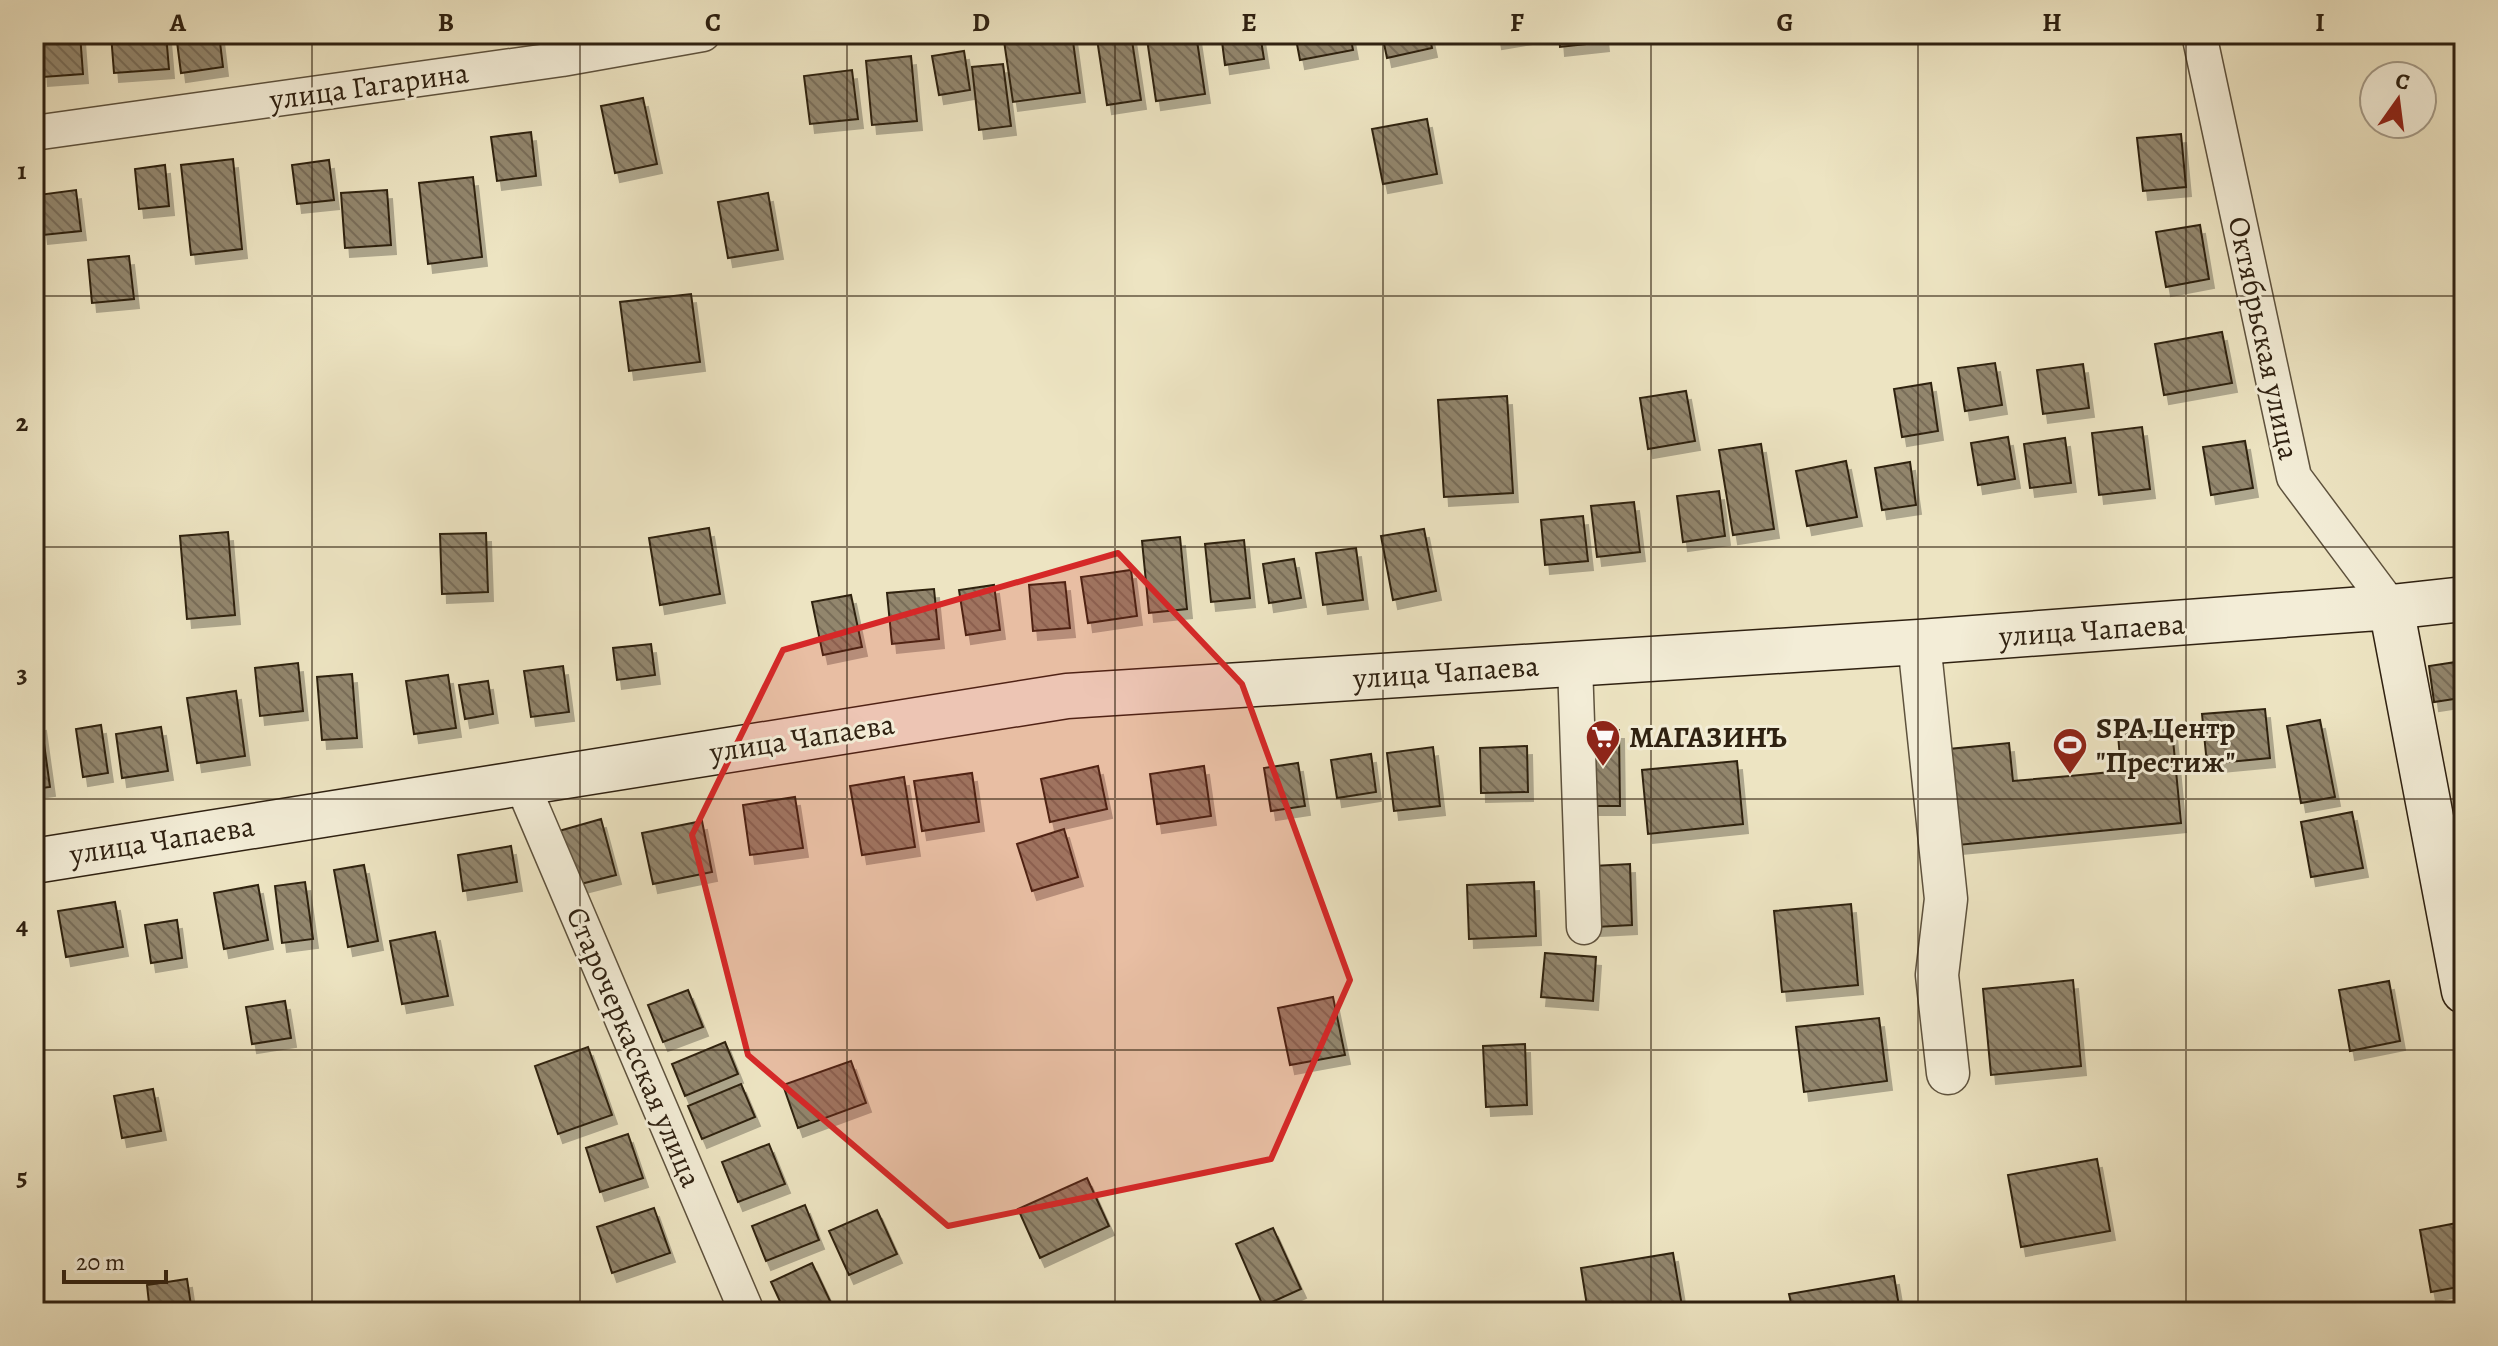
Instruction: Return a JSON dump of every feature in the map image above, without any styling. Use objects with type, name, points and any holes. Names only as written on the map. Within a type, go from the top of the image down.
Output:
[{"type":"main road","name":"улица Чапаева","points":[[34,861],[1067,696],[1919,642],[2464,599]]},
{"type":"main road","name":"Октябрьская улица","points":[[2391,607],[2464,991]]},
{"type":"street","name":"улица Гагарина","points":[[34,133],[562,59],[703,34]]},
{"type":"street","name":"Октябрьская улица","points":[[2199,34],[2294,477],[2391,607]]},
{"type":"street","points":[[1919,642],[1946,899],[1937,975],[1948,1073]]},
{"type":"street","name":"улица Чапаева","points":[[1575,664],[1584,927]]},
{"type":"street","name":"Старочеркасская улица","points":[[521,782],[747,1312]]},
{"type":"highlighted area","points":[[1118,553],[1242,684],[1350,980],[1271,1159],[948,1226],[748,1055],[692,835],[783,650]]},
{"type":"building","points":[[40,34],[80,34],[83,74],[43,77]]},
{"type":"building","points":[[111,34],[166,34],[169,69],[114,73]]},
{"type":"building","points":[[176,34],[219,34],[223,67],[181,73]]},
{"type":"building","points":[[1072,34],[1080,93],[1013,102],[1004,41]]},
{"type":"building","points":[[1131,34],[1141,100],[1107,105],[1097,39]]},
{"type":"building","points":[[1196,34],[1205,94],[1156,101],[1147,39]]},
{"type":"building","points":[[1221,34],[1260,34],[1264,59],[1225,65]]},
{"type":"building","points":[[1295,34],[1350,34],[1353,50],[1300,60]]},
{"type":"building","points":[[1382,34],[1429,34],[1432,48],[1387,58]]},
{"type":"building","points":[[1496,34],[1534,34],[1497,40]]},
{"type":"building","points":[[1559,34],[1603,34],[1604,42],[1560,47]]},
{"type":"building","points":[[964,51],[970,90],[939,95],[932,56]]},
{"type":"building","points":[[911,56],[917,121],[872,125],[866,61]]},
{"type":"building","points":[[1003,64],[1011,126],[979,130],[972,67]]},
{"type":"building","points":[[852,70],[858,119],[810,124],[804,76]]},
{"type":"building","points":[[643,98],[657,164],[615,173],[601,106]]},
{"type":"building","points":[[1427,119],[1437,174],[1383,184],[1372,129]]},
{"type":"building","points":[[531,132],[536,176],[497,181],[491,137]]},
{"type":"building","points":[[2181,134],[2186,187],[2143,191],[2137,138]]},
{"type":"building","points":[[233,159],[242,249],[191,255],[181,165]]},
{"type":"building","points":[[329,160],[334,200],[297,204],[292,165]]},
{"type":"building","points":[[165,165],[169,206],[139,209],[135,169]]},
{"type":"building","points":[[473,177],[482,257],[428,264],[419,183]]},
{"type":"building","points":[[76,190],[81,231],[43,235],[38,195]]},
{"type":"building","points":[[387,190],[391,245],[345,248],[341,193]]},
{"type":"building","points":[[768,193],[778,250],[728,258],[718,202]]},
{"type":"building","points":[[2200,225],[2209,279],[2166,287],[2156,232]]},
{"type":"building","points":[[129,256],[134,299],[92,303],[88,260]]},
{"type":"building","points":[[691,294],[700,362],[629,371],[620,302]]},
{"type":"building","points":[[2222,332],[2232,383],[2164,395],[2155,344]]},
{"type":"building","points":[[1995,363],[2002,405],[1965,411],[1958,368]]},
{"type":"building","points":[[2083,364],[2089,408],[2043,414],[2037,370]]},
{"type":"building","points":[[1931,383],[1938,431],[1902,437],[1894,389]]},
{"type":"building","points":[[1686,391],[1695,441],[1648,449],[1640,398]]},
{"type":"building","points":[[1507,396],[1513,493],[1444,497],[1438,400]]},
{"type":"building","points":[[2142,427],[2150,489],[2099,495],[2092,433]]},
{"type":"building","points":[[2008,437],[2015,479],[1978,485],[1971,443]]},
{"type":"building","points":[[2065,438],[2071,483],[2030,488],[2024,444]]},
{"type":"building","points":[[2245,441],[2253,488],[2211,495],[2203,447]]},
{"type":"building","points":[[1761,444],[1774,529],[1733,535],[1719,450]]},
{"type":"building","points":[[1846,461],[1857,517],[1807,526],[1796,471]]},
{"type":"building","points":[[1910,462],[1916,505],[1882,510],[1875,468]]},
{"type":"building","points":[[1719,491],[1725,536],[1683,542],[1677,496]]},
{"type":"building","points":[[1634,502],[1640,552],[1597,557],[1591,506]]},
{"type":"building","points":[[1583,516],[1588,561],[1545,565],[1541,520]]},
{"type":"building","points":[[709,528],[720,594],[660,605],[649,538]]},
{"type":"building","points":[[1424,529],[1436,591],[1393,600],[1381,536]]},
{"type":"building","points":[[228,532],[235,615],[187,619],[180,536]]},
{"type":"building","points":[[486,533],[488,592],[442,594],[440,534]]},
{"type":"building","points":[[1180,537],[1187,609],[1149,613],[1142,541]]},
{"type":"building","points":[[1244,540],[1250,598],[1211,602],[1205,544]]},
{"type":"building","points":[[1356,548],[1363,600],[1323,605],[1316,553]]},
{"type":"building","points":[[1294,559],[1301,598],[1269,603],[1263,564]]},
{"type":"building","points":[[1131,570],[1137,616],[1088,623],[1081,577]]},
{"type":"building","points":[[1065,582],[1070,628],[1033,631],[1029,585]]},
{"type":"building","points":[[994,585],[1000,630],[966,635],[959,590]]},
{"type":"building","points":[[934,589],[939,639],[892,644],[887,593]]},
{"type":"building","points":[[851,595],[862,647],[823,655],[812,602]]},
{"type":"building","points":[[651,644],[655,675],[617,680],[613,648]]},
{"type":"building","points":[[2456,662],[2461,698],[2434,702],[2429,666]]},
{"type":"building","points":[[298,663],[303,711],[260,716],[255,668]]},
{"type":"building","points":[[563,666],[569,712],[531,717],[524,671]]},
{"type":"building","points":[[352,674],[357,738],[322,740],[317,677]]},
{"type":"building","points":[[448,675],[456,728],[414,734],[406,681]]},
{"type":"building","points":[[488,681],[493,714],[465,719],[459,685]]},
{"type":"building","points":[[236,691],[245,756],[197,763],[187,698]]},
{"type":"building","points":[[2265,709],[2270,758],[2207,764],[2202,714]]},
{"type":"building","points":[[2320,720],[2335,797],[2301,803],[2287,726]]},
{"type":"building","points":[[41,722],[50,787],[34,789],[34,723]]},
{"type":"building","points":[[101,725],[108,773],[83,777],[76,729]]},
{"type":"building","points":[[161,727],[168,771],[122,778],[116,734]]},
{"type":"building","points":[[2172,729],[2181,823],[1958,845],[1949,749],[2009,743],[2013,781],[2070,776],[2121,771],[2118,734]]},
{"type":"building","name":"МАГАЗИНЪ","points":[[1585,730],[1619,730],[1620,806],[1586,806]]},
{"type":"building","points":[[1527,746],[1528,792],[1481,793],[1480,748]]},
{"type":"building","points":[[1433,747],[1440,806],[1394,811],[1387,753]]},
{"type":"building","points":[[1371,754],[1376,792],[1337,798],[1331,760]]},
{"type":"building","points":[[1737,761],[1743,824],[1648,834],[1642,770]]},
{"type":"building","points":[[1298,763],[1305,806],[1271,811],[1264,768]]},
{"type":"building","points":[[1098,766],[1107,809],[1050,822],[1041,779]]},
{"type":"building","points":[[1204,766],[1211,816],[1157,824],[1150,774]]},
{"type":"building","points":[[972,773],[979,822],[922,831],[914,781]]},
{"type":"building","points":[[904,777],[915,847],[862,855],[850,786]]},
{"type":"building","points":[[795,797],[803,848],[750,855],[743,805]]},
{"type":"building","points":[[2352,812],[2363,868],[2311,877],[2301,822]]},
{"type":"building","points":[[601,819],[616,875],[573,886],[559,831]]},
{"type":"building","points":[[702,821],[712,872],[653,884],[642,833]]},
{"type":"building","points":[[1064,829],[1078,877],[1032,891],[1017,844]]},
{"type":"building","points":[[511,846],[517,882],[463,891],[458,855]]},
{"type":"building","points":[[1630,864],[1632,925],[1596,927],[1593,866]]},
{"type":"building","points":[[364,865],[378,941],[348,947],[334,870]]},
{"type":"building","points":[[305,882],[313,939],[282,943],[275,886]]},
{"type":"building","points":[[1534,882],[1536,936],[1469,939],[1467,885]]},
{"type":"building","points":[[258,885],[268,940],[224,949],[214,893]]},
{"type":"building","points":[[115,902],[123,947],[66,957],[58,911]]},
{"type":"building","points":[[1851,904],[1858,985],[1782,992],[1774,911]]},
{"type":"building","points":[[177,920],[182,958],[151,963],[145,925]]},
{"type":"building","points":[[435,932],[448,996],[402,1004],[390,941]]},
{"type":"building","points":[[1545,953],[1596,957],[1593,1001],[1541,997]]},
{"type":"building","points":[[2073,980],[2081,1066],[1991,1075],[1983,989]]},
{"type":"building","points":[[2389,981],[2400,1041],[2350,1051],[2339,990]]},
{"type":"building","points":[[688,990],[703,1027],[663,1042],[648,1005]]},
{"type":"building","points":[[1333,997],[1345,1055],[1290,1065],[1278,1008]]},
{"type":"building","points":[[285,1001],[291,1038],[252,1044],[246,1007]]},
{"type":"building","points":[[1879,1018],[1887,1081],[1804,1092],[1796,1027]]},
{"type":"building","points":[[725,1042],[738,1074],[685,1096],[672,1064]]},
{"type":"building","points":[[1525,1044],[1527,1105],[1486,1107],[1483,1046]]},
{"type":"building","points":[[588,1047],[612,1115],[558,1134],[535,1066]]},
{"type":"building","points":[[851,1061],[866,1103],[798,1128],[783,1085]]},
{"type":"building","points":[[741,1084],[755,1117],[702,1139],[688,1106]]},
{"type":"building","points":[[153,1089],[161,1131],[122,1138],[114,1096]]},
{"type":"building","points":[[628,1134],[643,1178],[600,1192],[586,1148]]},
{"type":"building","points":[[769,1144],[785,1184],[738,1202],[722,1162]]},
{"type":"building","points":[[2097,1159],[2110,1231],[2021,1247],[2008,1175]]},
{"type":"building","points":[[1087,1178],[1109,1226],[1040,1258],[1018,1209]]},
{"type":"building","points":[[805,1205],[819,1240],[766,1261],[752,1226]]},
{"type":"building","points":[[654,1208],[670,1253],[612,1273],[597,1227]]},
{"type":"building","points":[[877,1210],[897,1254],[849,1275],[829,1231]]},
{"type":"building","points":[[2462,1222],[2464,1286],[2431,1292],[2420,1230]]},
{"type":"building","points":[[1273,1228],[1301,1289],[1263,1306],[1236,1244]]},
{"type":"building","points":[[1673,1253],[1683,1312],[1588,1312],[1581,1268]]},
{"type":"building","points":[[812,1263],[831,1303],[813,1312],[785,1312],[771,1282]]},
{"type":"building","points":[[1894,1276],[1900,1312],[1793,1312],[1789,1294]]},
{"type":"building","points":[[187,1279],[192,1312],[150,1312],[147,1285]]},
{"type":"place","name":"МАГАЗИНЪ","points":[[1603,768]]},
{"type":"place","name":"SPA Центр \"Престиж\"","points":[[2070,776]]}]
